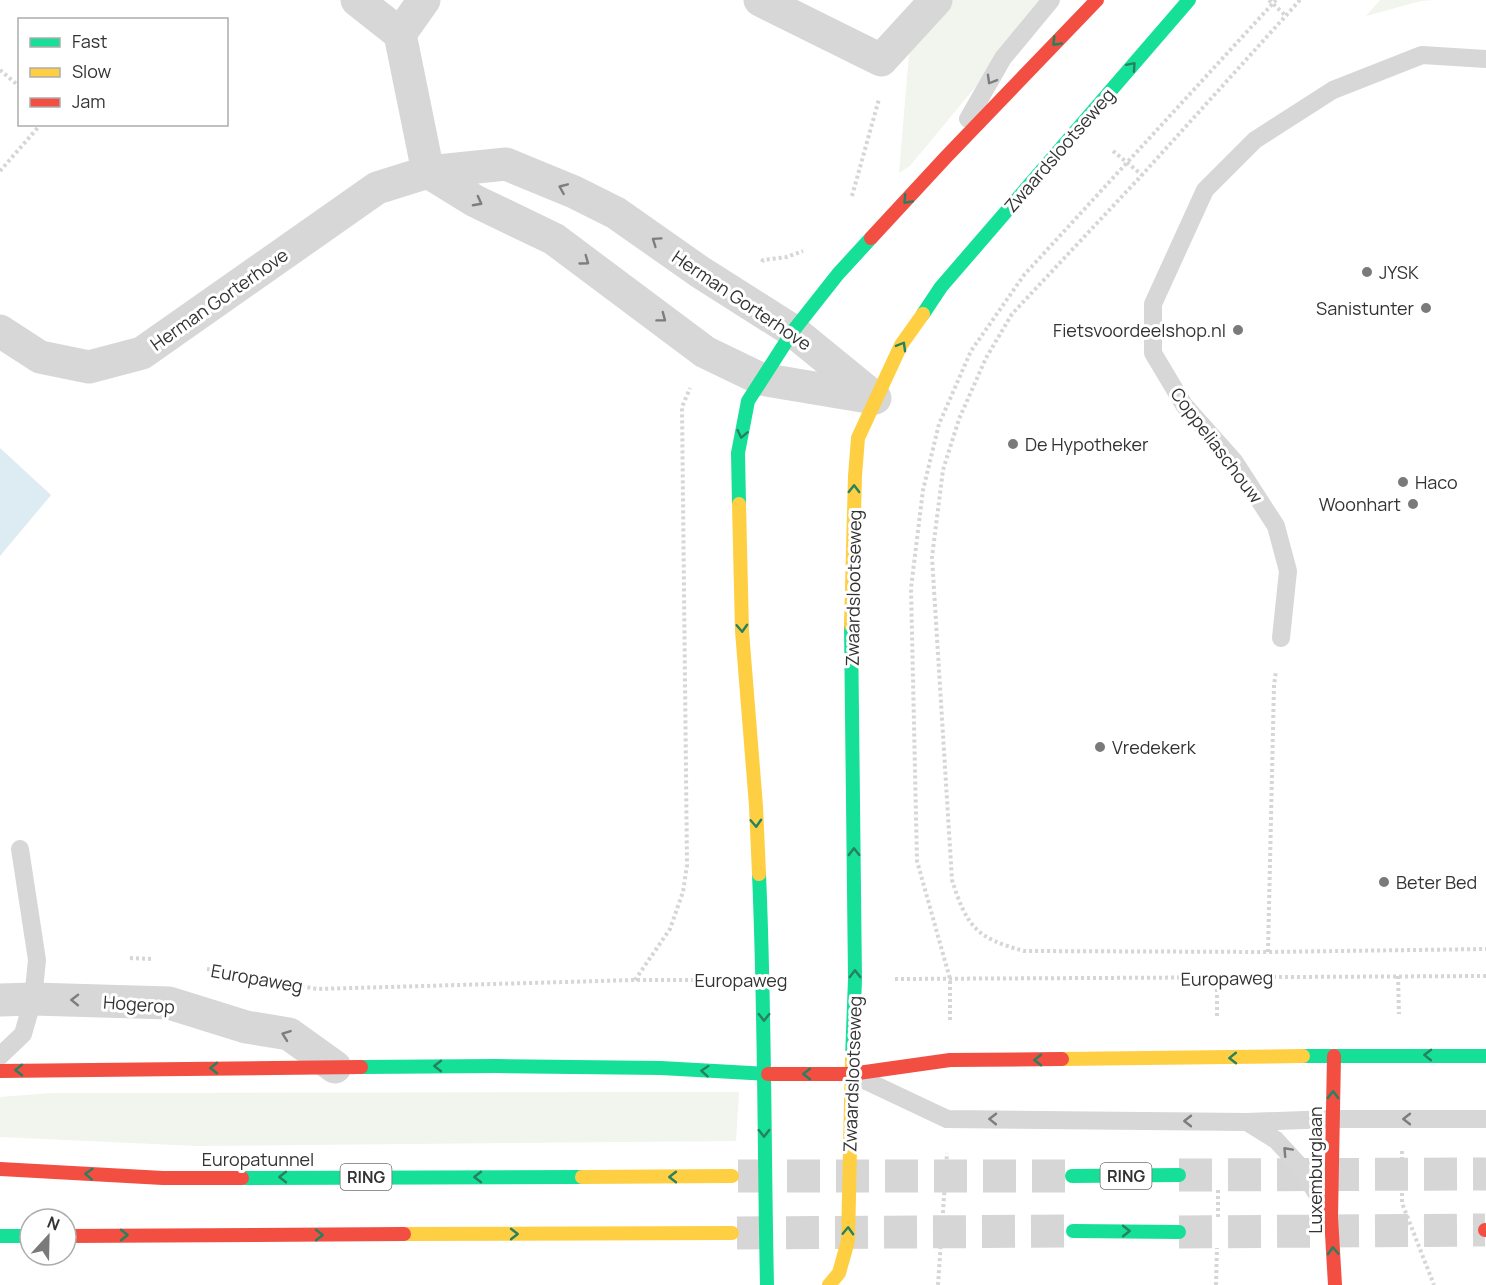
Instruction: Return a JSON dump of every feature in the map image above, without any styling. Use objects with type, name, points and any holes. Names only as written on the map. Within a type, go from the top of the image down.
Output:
[{"type":"main road","points":[[767,1285],[763,1074],[764,980],[756,806],[742,631],[738,453],[748,401],[793,331],[838,274],[1096,0]]},
{"type":"main road","name":"Zwaardslootseweg","points":[[829,1285],[839,1273],[848,1241],[855,979],[851,634],[858,438],[901,345],[941,287],[1189,0]]},
{"type":"main road","name":"Luxemburglaan","points":[[1334,1056],[1331,1217],[1335,1285]]},
{"type":"main road","points":[[0,1071],[335,1067],[661,1068],[763,1074],[851,1074],[950,1060],[1486,1056]]},
{"type":"main road","name":"Europatunnel","points":[[0,1169],[163,1178],[732,1176]]},
{"type":"main road","name":"RING","points":[[1072,1176],[1179,1175]]},
{"type":"main road","points":[[1073,1231],[1179,1232]]},
{"type":"main road","points":[[78,1236],[732,1233]]},
{"type":"main road","points":[[0,1236],[18,1236]]},
{"type":"street","points":[[357,0],[400,34],[428,172],[475,201],[554,239],[705,352],[761,379],[875,398]]},
{"type":"street","points":[[400,34],[424,0]]},
{"type":"street","points":[[760,0],[881,60],[936,0]]},
{"type":"street","name":"Herman Gorterhove","points":[[0,331],[40,357],[88,367],[142,353],[377,188],[428,172],[506,164],[574,192],[616,213],[700,272],[793,331],[875,398]]},
{"type":"street","name":"Hogerop","points":[[0,1000],[169,1003],[246,1027],[289,1034],[335,1067]]},
{"type":"lane","points":[[946,157],[1003,58],[1051,0]]},
{"type":"lane","name":"Coppeliaschouw","points":[[1281,638],[1288,572],[1276,526],[1234,461],[1184,405],[1153,353],[1153,304],[1205,190],[1255,140],[1333,90],[1422,55],[1486,59]]},
{"type":"lane","points":[[0,1056],[23,1034],[33,999],[37,960],[20,849]]},
{"type":"lane","points":[[851,1074],[947,1119],[1247,1122],[1333,1119],[1486,1119]]},
{"type":"lane","points":[[1247,1122],[1276,1140],[1298,1164],[1331,1217]]},
{"type":"path","points":[[1300,0],[1142,175],[1012,314],[986,358],[958,419],[943,470],[932,557],[952,880],[962,910],[979,932],[1000,944],[1024,951],[1268,952],[1486,949]]},
{"type":"path","points":[[950,979],[917,861],[911,588],[923,490],[939,424],[971,351],[1024,275],[1272,1],[1286,16]]},
{"type":"path","points":[[0,70],[18,85]]},
{"type":"path","points":[[0,171],[39,126]]},
{"type":"path","points":[[1113,151],[1142,175]]},
{"type":"path","points":[[1268,952],[1274,685],[1281,638]]},
{"type":"path","points":[[123,958],[145,957],[156,960]]},
{"type":"path","name":"Europaweg","points":[[202,968],[317,989],[635,980],[764,980]]},
{"type":"path","name":"Europaweg","points":[[855,979],[1486,976]]},
{"type":"shaded area","points":[[947,0],[1047,0],[910,166],[899,173],[910,42]]},
{"type":"shaded area","points":[[1380,0],[1434,0],[1421,1],[1366,16]]},
{"type":"shaded area","points":[[0,448],[51,495],[0,556]]},
{"type":"shaded area","points":[[739,1092],[736,1141],[197,1146],[0,1137],[0,1097],[51,1093]]},
{"type":"tunnel","points":[[1179,1175],[1486,1174]]},
{"type":"tunnel","points":[[738,1176],[1072,1176]]},
{"type":"tunnel","points":[[1179,1232],[1485,1230]]},
{"type":"tunnel","points":[[737,1233],[1073,1231]]},
{"type":"traffic: fast","points":[[923,314],[941,287],[1189,0]]},
{"type":"traffic: fast","points":[[739,504],[738,453],[748,401],[793,331],[838,274],[871,238]]},
{"type":"traffic: fast","points":[[851,625],[855,979],[852,1058]]},
{"type":"traffic: fast","points":[[759,874],[767,1285]]},
{"type":"traffic: fast","points":[[1303,1056],[1486,1056]]},
{"type":"traffic: fast","points":[[361,1067],[661,1068],[768,1074]]},
{"type":"traffic: fast","points":[[1072,1176],[1179,1175]]},
{"type":"traffic: fast","points":[[242,1178],[582,1177]]},
{"type":"traffic: fast","points":[[1073,1231],[1179,1232]]},
{"type":"traffic: fast","points":[[0,1236],[18,1236]]},
{"type":"traffic: slow","points":[[851,625],[858,438],[901,345],[923,314]]},
{"type":"traffic: slow","points":[[739,504],[742,631],[759,874]]},
{"type":"traffic: slow","points":[[1062,1059],[1303,1056]]},
{"type":"traffic: slow","points":[[829,1285],[839,1273],[848,1241],[852,1058]]},
{"type":"traffic: slow","points":[[582,1177],[732,1176]]},
{"type":"traffic: slow","points":[[404,1234],[732,1233]]},
{"type":"traffic: jam","points":[[871,238],[1097,0]]},
{"type":"traffic: jam","points":[[1334,1056],[1331,1217],[1335,1285]]},
{"type":"traffic: jam","points":[[768,1074],[851,1074],[950,1060],[1062,1059]]},
{"type":"traffic: jam","points":[[0,1071],[361,1067]]},
{"type":"traffic: jam","points":[[0,1169],[163,1178],[242,1178]]},
{"type":"traffic: jam","points":[[78,1236],[404,1234]]},
{"type":"place","name":"JYSK","points":[[1367,272]]},
{"type":"place","name":"Sanistunter","points":[[1426,308]]},
{"type":"place","name":"Fietsvoordeelshop.nl","points":[[1238,330]]},
{"type":"place","name":"De Hypotheker","points":[[1013,444]]},
{"type":"place","name":"Haco","points":[[1403,482]]},
{"type":"place","name":"Woonhart","points":[[1413,504]]},
{"type":"place","name":"Vredekerk","points":[[1100,747]]},
{"type":"place","name":"Beter Bed","points":[[1384,882]]}]
